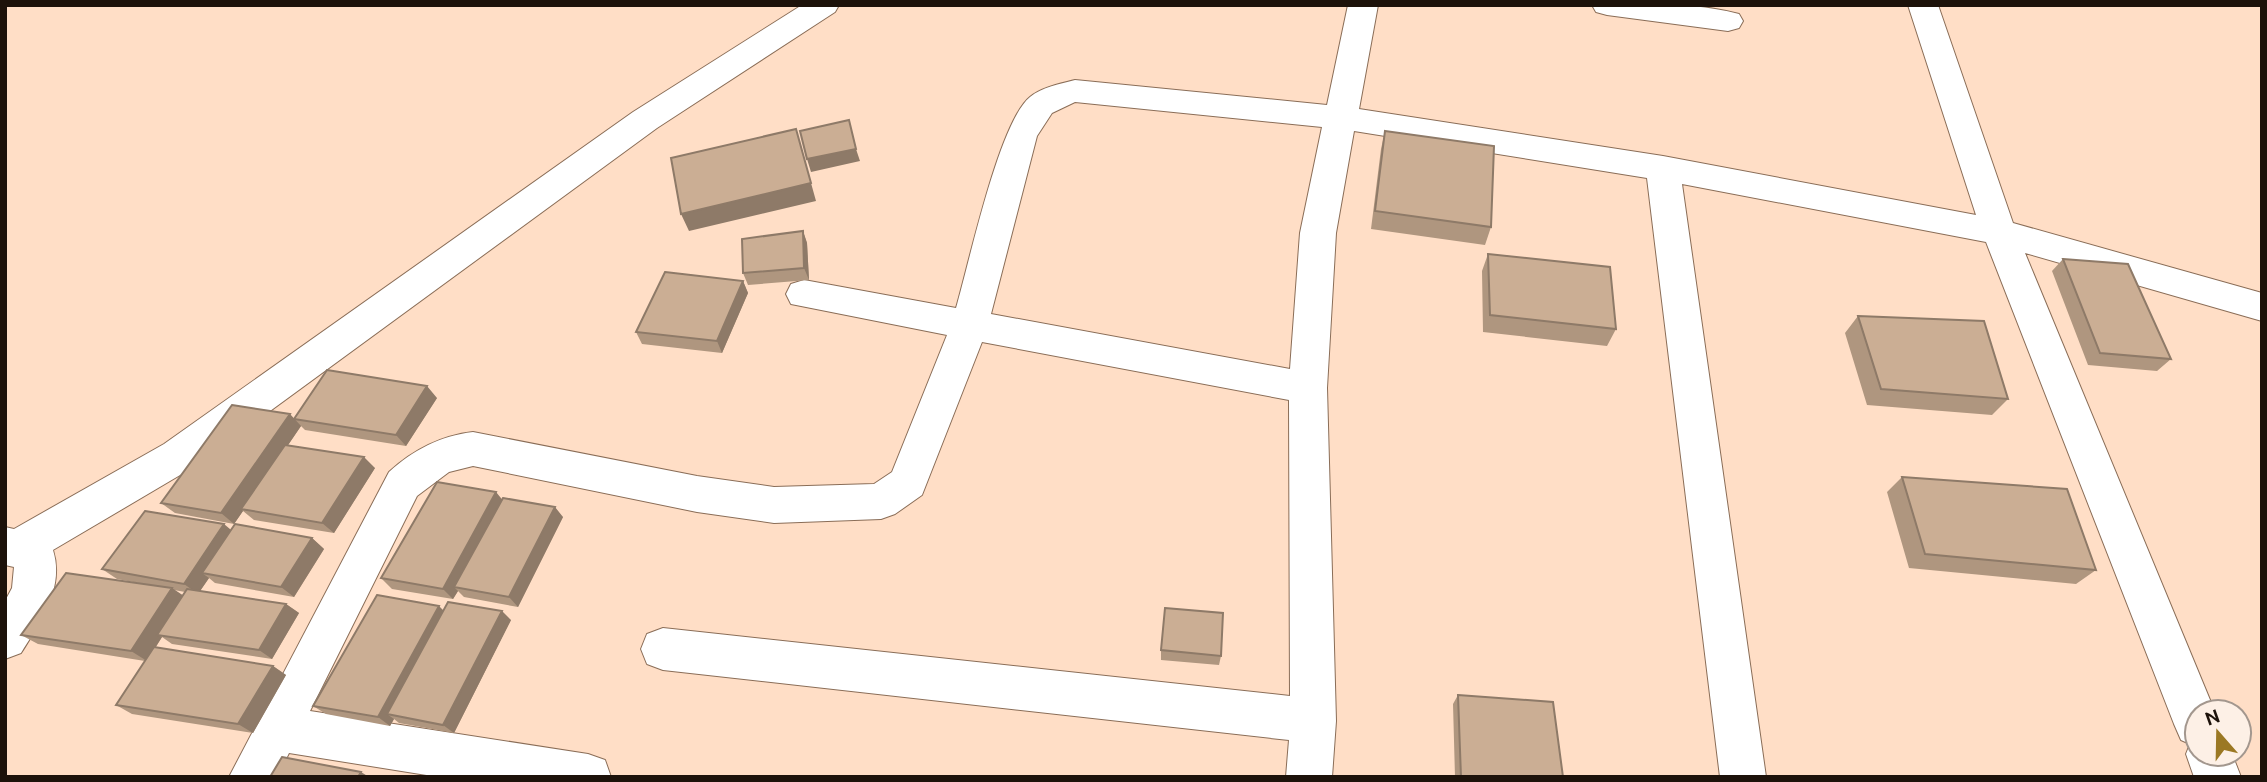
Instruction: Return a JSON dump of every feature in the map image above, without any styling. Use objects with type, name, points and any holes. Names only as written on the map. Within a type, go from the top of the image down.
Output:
[{"type":"street","points":[[11,547],[178,456],[645,120],[824,5]]},
{"type":"street","points":[[1309,777],[1312,721],[1308,388],[1318,233],[1363,5]]},
{"type":"street","points":[[1607,5],[1728,21]]},
{"type":"street","points":[[1923,5],[1999,233],[2187,698]]},
{"type":"street","points":[[252,777],[404,484],[421,467],[438,456],[473,449],[697,494],[774,505],[834,505],[881,501],[908,483],[970,324],[1021,136],[1033,110],[1052,96],[1075,91],[1118,94],[1342,118],[1663,168],[1999,233],[2262,307]]},
{"type":"street","points":[[1663,168],[1743,777]]},
{"type":"street","points":[[804,294],[1308,388]]},
{"type":"street","points":[[5,639],[34,594],[37,567],[33,552],[11,547]]},
{"type":"street","points":[[663,649],[1312,721]]},
{"type":"street","points":[[278,729],[588,777]]},
{"type":"building","points":[[849,120],[856,149],[807,159],[800,131]]},
{"type":"building","points":[[796,129],[811,183],[681,214],[671,158]]},
{"type":"building","points":[[1385,131],[1494,146],[1491,227],[1375,211]]},
{"type":"building","points":[[803,231],[804,268],[743,273],[742,239]]},
{"type":"building","points":[[1488,254],[1610,267],[1616,329],[1490,315]]},
{"type":"building","points":[[2063,259],[2128,264],[2171,359],[2100,353]]},
{"type":"building","points":[[665,272],[743,281],[717,341],[636,332]]},
{"type":"building","points":[[1858,316],[1984,321],[2008,399],[1881,389]]},
{"type":"building","points":[[327,370],[427,386],[396,435],[294,419]]},
{"type":"building","points":[[232,405],[290,414],[221,513],[161,503]]},
{"type":"building","points":[[285,445],[364,457],[322,523],[241,509]]},
{"type":"building","points":[[1902,477],[2067,489],[2096,570],[1925,554]]},
{"type":"building","points":[[437,482],[496,492],[443,589],[381,578]]},
{"type":"building","points":[[503,498],[555,507],[509,597],[454,587]]},
{"type":"building","points":[[145,511],[224,524],[184,584],[102,569]]},
{"type":"building","points":[[235,524],[312,538],[281,587],[202,573]]},
{"type":"building","points":[[66,573],[172,588],[131,651],[21,635]]},
{"type":"building","points":[[187,589],[286,604],[259,650],[157,635]]},
{"type":"building","points":[[377,595],[439,606],[378,717],[313,706]]},
{"type":"building","points":[[448,602],[502,611],[443,725],[387,714]]},
{"type":"building","points":[[1165,608],[1223,613],[1221,656],[1161,650]]},
{"type":"building","points":[[154,647],[273,666],[238,724],[116,705]]},
{"type":"building","points":[[1458,695],[1553,702],[1563,777],[1461,777]]},
{"type":"building","points":[[282,757],[361,772],[358,777],[270,777]]}]
